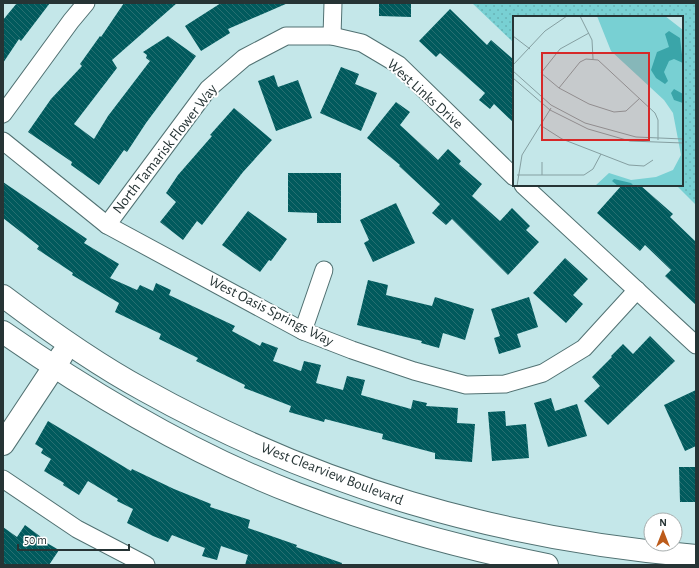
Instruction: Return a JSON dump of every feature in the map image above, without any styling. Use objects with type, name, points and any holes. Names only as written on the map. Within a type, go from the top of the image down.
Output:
[{"type":"street","points":[[3,114],[71,21],[86,3]]},
{"type":"street","points":[[332,36],[333,3]]},
{"type":"street","name":"North Tamarisk Flower Way","points":[[107,225],[208,89],[244,58],[286,36],[332,36]]},
{"type":"street","name":"West Links Drive","points":[[332,36],[362,43],[399,65],[513,176]]},
{"type":"street","name":"West Oasis Springs Way","points":[[3,141],[107,225],[303,331],[365,355],[414,371],[466,385],[505,384],[543,373],[584,348],[637,290]]},
{"type":"street","points":[[524,186],[696,345]]},
{"type":"street","points":[[303,331],[324,270]]},
{"type":"street","name":"West Clearview Boulevard","points":[[3,296],[70,345],[143,390],[206,422],[281,457],[371,491],[446,514],[558,539],[609,547],[696,556]]},
{"type":"street","name":"West Clearview Boulevard","points":[[3,332],[52,367],[166,433],[213,457],[296,494],[406,532],[470,550],[547,565]]},
{"type":"street","points":[[3,444],[52,367],[70,345]]},
{"type":"street","points":[[3,479],[77,529],[146,565]]},
{"type":"shaded area","points":[[472,3],[696,3],[696,205],[677,186],[683,186],[683,16],[513,16],[513,42]]},
{"type":"building","points":[[17,3],[50,3],[21,41],[19,39],[3,63],[3,20]]},
{"type":"building","points":[[124,3],[177,3],[112,60],[117,68],[74,124],[94,139],[108,116],[150,61],[146,58],[147,55],[143,52],[168,36],[196,56],[146,123],[127,152],[124,150],[99,185],[71,165],[72,162],[28,132],[51,99],[82,66],[80,64],[100,36],[101,37]]},
{"type":"building","points":[[221,3],[288,3],[228,29],[230,33],[201,51],[185,26]]},
{"type":"building","points":[[379,3],[411,3],[411,17],[379,16]]},
{"type":"building","points":[[450,9],[487,45],[491,40],[513,59],[513,122],[494,104],[490,109],[479,100],[485,93],[440,53],[436,57],[419,41]]},
{"type":"building","points":[[341,67],[359,74],[355,84],[377,93],[361,131],[320,113]]},
{"type":"building","points":[[274,75],[278,87],[298,80],[312,118],[276,131],[258,81]]},
{"type":"building","points":[[396,102],[410,112],[400,125],[438,160],[448,149],[461,161],[459,164],[482,184],[472,196],[500,221],[512,208],[530,226],[526,230],[539,242],[508,275],[452,219],[446,225],[432,213],[440,204],[399,166],[400,165],[367,138]]},
{"type":"building","points":[[234,108],[272,140],[243,172],[202,225],[197,221],[183,240],[160,222],[176,202],[166,193],[178,175],[212,136],[210,135]]},
{"type":"building","points":[[288,173],[341,173],[341,223],[317,223],[317,213],[288,212]]},
{"type":"building","points":[[3,182],[87,239],[84,243],[119,264],[110,278],[137,290],[140,285],[153,291],[156,283],[171,290],[169,295],[235,326],[232,331],[260,346],[262,342],[278,348],[273,361],[301,371],[304,361],[321,365],[316,383],[343,390],[347,376],[365,380],[361,395],[411,409],[413,400],[427,403],[426,406],[458,408],[457,423],[475,424],[472,462],[435,459],[435,453],[382,439],[383,434],[325,419],[324,422],[289,412],[291,406],[244,388],[245,385],[196,361],[198,358],[159,339],[161,334],[115,312],[119,303],[72,275],[73,273],[37,249],[39,246],[3,218]]},
{"type":"building","points":[[621,186],[641,186],[673,214],[670,217],[696,242],[696,305],[665,276],[671,270],[645,245],[640,251],[597,213]]},
{"type":"building","points":[[396,203],[415,243],[373,262],[364,243],[369,240],[360,220]]},
{"type":"building","points":[[248,211],[287,239],[271,261],[269,260],[260,272],[222,245]]},
{"type":"building","points":[[565,258],[588,279],[573,295],[583,304],[566,323],[533,293]]},
{"type":"building","points":[[368,280],[388,285],[386,295],[432,306],[435,297],[474,309],[465,340],[443,333],[439,348],[421,343],[422,341],[357,325]]},
{"type":"building","points":[[529,297],[538,327],[517,334],[521,347],[499,354],[494,338],[500,336],[491,309]]},
{"type":"building","points":[[650,336],[675,361],[608,425],[584,401],[600,386],[592,377],[623,344],[633,354]]},
{"type":"building","points":[[696,390],[696,446],[685,451],[664,405]]},
{"type":"building","points":[[551,398],[555,411],[577,404],[587,436],[548,447],[534,403]]},
{"type":"building","points":[[505,411],[506,426],[526,424],[529,458],[492,461],[488,412]]},
{"type":"building","points":[[48,421],[131,471],[132,469],[174,489],[211,504],[210,507],[250,520],[248,528],[297,545],[296,547],[342,563],[342,565],[245,565],[248,555],[221,546],[217,560],[202,556],[205,548],[172,535],[168,542],[153,536],[127,523],[133,509],[117,501],[118,499],[88,481],[79,495],[63,485],[64,483],[44,471],[51,459],[41,453],[43,449],[35,444]]},
{"type":"building","points":[[679,467],[696,467],[696,502],[680,502]]},
{"type":"building","points":[[25,525],[41,537],[40,539],[59,550],[49,565],[3,565],[3,527],[17,537]]}]
